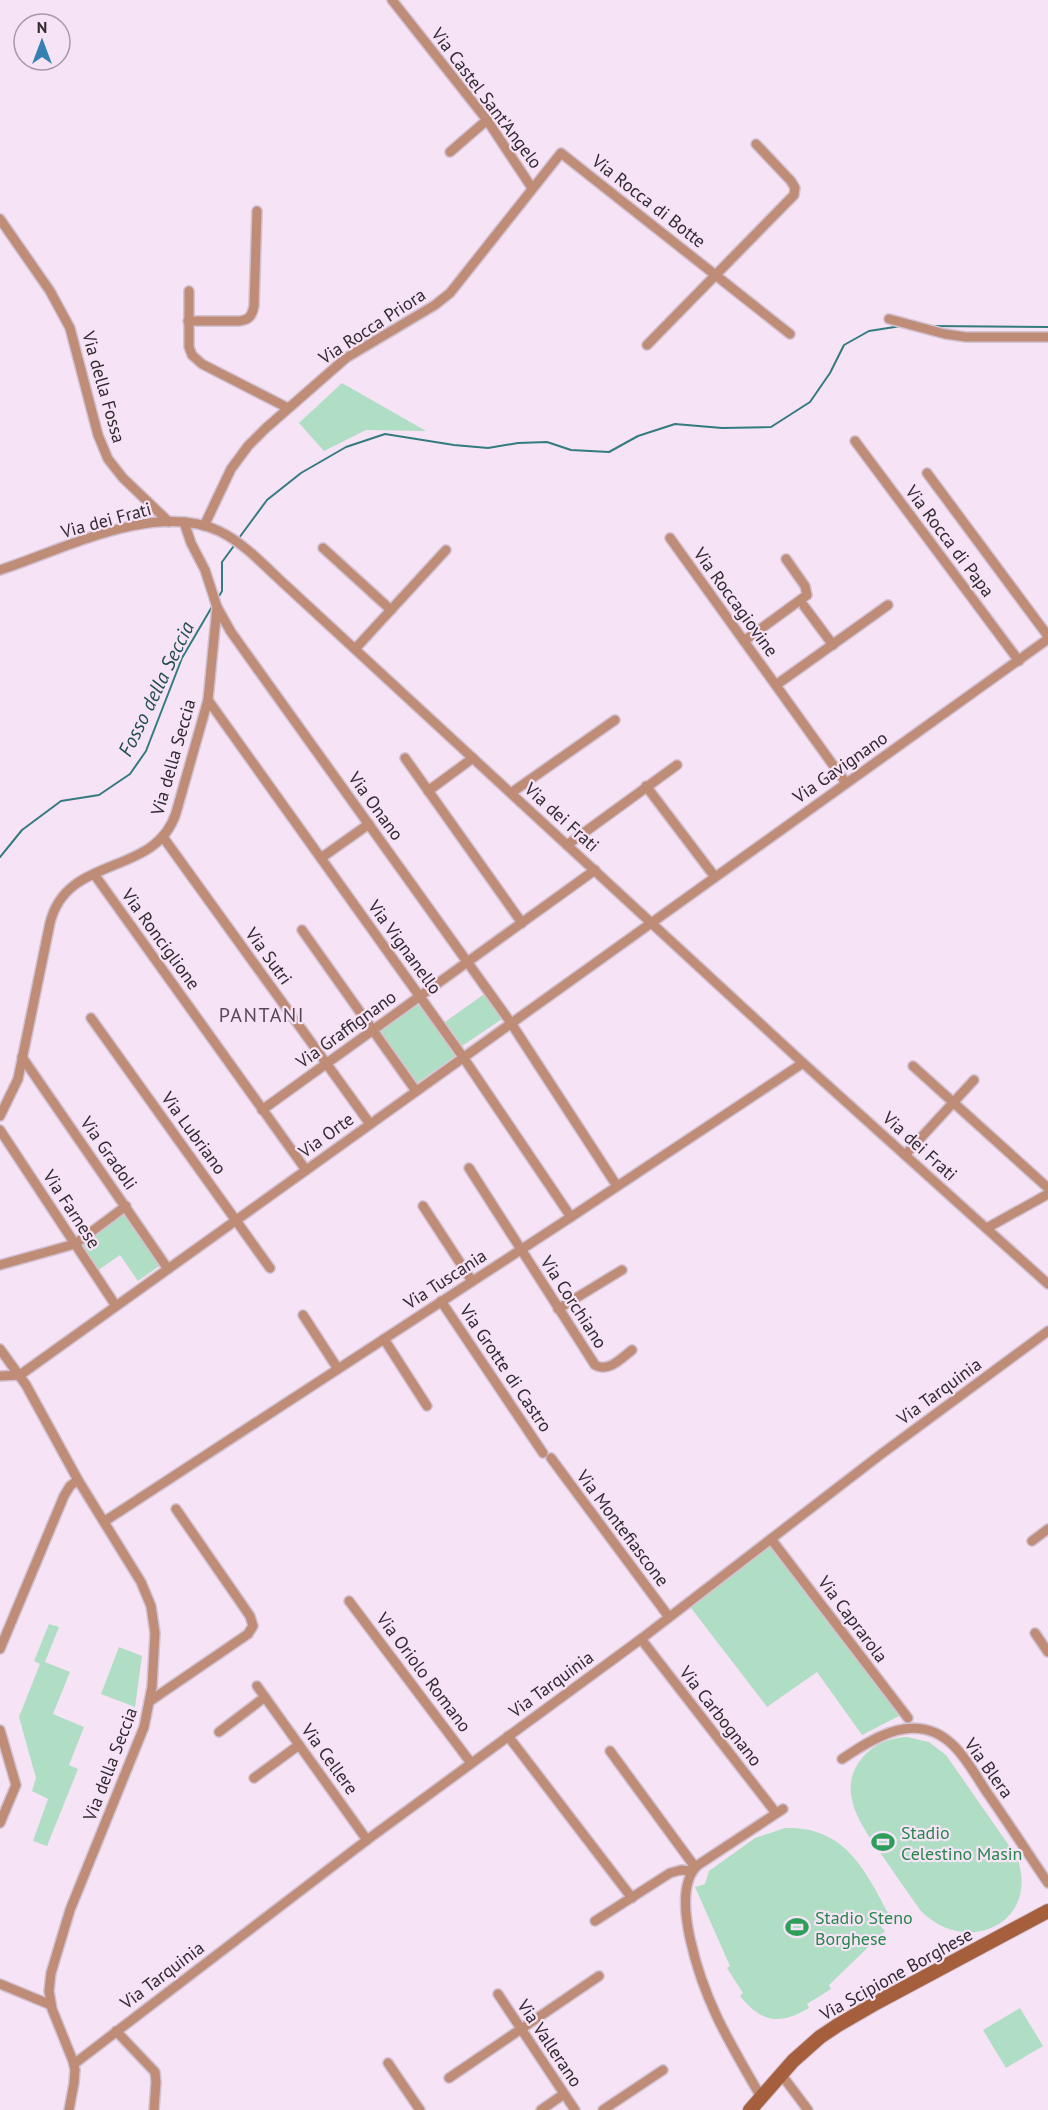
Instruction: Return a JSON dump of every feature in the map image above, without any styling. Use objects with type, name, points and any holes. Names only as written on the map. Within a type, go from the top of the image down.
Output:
[{"type":"main road","name":"Via Scipione Borghese","points":[[750,2110],[781,2074],[820,2037],[850,2017],[1048,1911]]},
{"type":"street","name":"Via Castel Sant'Angelo","points":[[392,0],[487,120],[532,188]]},
{"type":"street","points":[[450,152],[487,120]]},
{"type":"street","points":[[647,345],[792,199],[795,193],[792,181],[756,144]]},
{"type":"street","name":"Via Rocca Priora","points":[[204,526],[237,460],[257,436],[346,358],[435,305],[450,293],[561,153]]},
{"type":"street","name":"Via Rocca di Botte","points":[[561,153],[790,334]]},
{"type":"street","points":[[188,321],[243,321],[252,314],[257,211]]},
{"type":"street","name":"Via della Fossa","points":[[0,219],[50,291],[70,328],[98,435],[108,459],[123,478],[170,522]]},
{"type":"street","points":[[189,291],[189,347],[196,359],[288,408]]},
{"type":"street","points":[[889,319],[966,337],[1048,337]]},
{"type":"street","name":"Via Rocca di Papa","points":[[855,441],[1019,661]]},
{"type":"street","points":[[927,473],[1048,638]]},
{"type":"street","name":"Via dei Frati","points":[[0,570],[126,528],[170,522],[204,526],[217,530],[232,539],[355,649],[803,1063],[1048,1284]]},
{"type":"street","name":"Via della Seccia","points":[[0,1116],[15,1087],[54,908],[59,898],[94,874],[141,854],[163,837],[174,818],[208,700],[217,607],[202,563],[191,543],[184,522]]},
{"type":"street","name":"Via Roccagiovine","points":[[670,538],[846,783]]},
{"type":"street","points":[[323,548],[391,610]]},
{"type":"street","points":[[355,649],[446,550]]},
{"type":"street","points":[[744,641],[807,595],[807,587],[786,559]]},
{"type":"street","name":"Via Roccagiovine","points":[[776,685],[888,605]]},
{"type":"street","points":[[804,606],[833,645]]},
{"type":"street","name":"Via Onano","points":[[217,607],[231,632],[511,1023],[617,1186]]},
{"type":"street","name":"Via Gavignano","points":[[651,922],[1019,661],[1048,638]]},
{"type":"street","name":"Via Vignanello","points":[[208,700],[464,1057],[571,1217]]},
{"type":"street","points":[[511,793],[615,720]]},
{"type":"street","points":[[405,758],[522,923]]},
{"type":"street","points":[[428,792],[473,758]]},
{"type":"street","points":[[567,845],[677,765]]},
{"type":"street","points":[[646,786],[715,877]]},
{"type":"street","points":[[321,858],[369,825]]},
{"type":"street","name":"Via Sutri","points":[[163,837],[370,1124]]},
{"type":"street","name":"Via Graffignano","points":[[262,1110],[595,870]]},
{"type":"street","name":"Via Ronciglione","points":[[94,874],[306,1170]]},
{"type":"street","name":"Via Orte","points":[[20,1375],[651,922]]},
{"type":"street","points":[[302,930],[416,1091]]},
{"type":"street","name":"Via Lubriano","points":[[91,1018],[270,1268]]},
{"type":"street","name":"Via Gradoli","points":[[22,1057],[168,1269]]},
{"type":"street","name":"Via Tuscania","points":[[105,1521],[803,1063]]},
{"type":"street","points":[[913,1066],[1048,1188]]},
{"type":"street","points":[[905,1155],[974,1080]]},
{"type":"street","name":"Via Farnese","points":[[0,1130],[116,1306]]},
{"type":"street","name":"Via Corchiano","points":[[469,1168],[593,1364],[598,1368],[607,1367],[632,1350]]},
{"type":"street","points":[[987,1228],[1048,1194]]},
{"type":"street","points":[[0,1265],[75,1244],[126,1206]]},
{"type":"street","points":[[423,1206],[472,1281]]},
{"type":"street","points":[[558,1309],[622,1270]]},
{"type":"street","name":"Via Grotte di Castro","points":[[441,1301],[547,1456]]},
{"type":"street","points":[[303,1315],[338,1369]]},
{"type":"street","name":"Via Tarquinia","points":[[74,2064],[367,1840],[641,1639],[880,1455],[1048,1331]]},
{"type":"street","points":[[384,1339],[427,1406]]},
{"type":"street","name":"Via della Seccia","points":[[0,1349],[20,1375],[78,1480],[142,1584],[155,1624],[156,1649],[150,1701],[136,1748],[77,1893],[59,1942],[50,1976],[51,2006],[74,2064],[75,2083],[69,2110]]},
{"type":"street","points":[[0,1376],[20,1375]]},
{"type":"street","name":"Via Montefiascone","points":[[547,1456],[669,1617]]},
{"type":"street","points":[[0,1649],[64,1496],[70,1486],[78,1480]]},
{"type":"street","points":[[150,1701],[248,1634],[253,1626],[252,1618],[176,1509]]},
{"type":"street","points":[[1032,1541],[1048,1529]]},
{"type":"street","name":"Via Caprarola","points":[[771,1539],[908,1718]]},
{"type":"street","name":"Via Oriolo Romano","points":[[349,1601],[471,1763]]},
{"type":"street","points":[[1035,1633],[1048,1652]]},
{"type":"street","name":"Via Carbognano","points":[[641,1639],[780,1811],[694,1869]]},
{"type":"street","name":"Via Cellere","points":[[257,1686],[367,1840]]},
{"type":"street","points":[[219,1732],[265,1697]]},
{"type":"street","name":"Via Blera","points":[[842,1759],[874,1738],[894,1731],[918,1728],[943,1737],[964,1757],[1048,1883]]},
{"type":"street","points":[[0,1730],[16,1785],[0,1823]]},
{"type":"street","points":[[508,1736],[632,1898]]},
{"type":"street","points":[[254,1778],[299,1745]]},
{"type":"street","points":[[610,1751],[694,1869]]},
{"type":"street","points":[[595,1921],[670,1873],[694,1869]]},
{"type":"street","points":[[694,1869],[687,1883],[685,1902],[696,1959],[717,2016],[760,2097]]},
{"type":"street","points":[[449,2078],[599,1976]]},
{"type":"street","points":[[0,1984],[51,2006]]},
{"type":"street","name":"Via Vallerano","points":[[498,1994],[575,2110]]},
{"type":"street","points":[[116,2031],[154,2073],[156,2082],[154,2110]]},
{"type":"street","points":[[388,2063],[420,2110]]},
{"type":"street","points":[[603,2110],[663,2070]]},
{"type":"street","points":[[781,2074],[808,2110]]},
{"type":"street","points":[[541,2110],[564,2094]]},
{"type":"green space","points":[[342,383],[426,431],[366,430],[324,451],[299,423]]},
{"type":"green space","points":[[487,992],[505,1017],[462,1046],[445,1022]]},
{"type":"green space","points":[[420,1000],[458,1054],[417,1083],[379,1029]]},
{"type":"green space","points":[[123,1210],[162,1264],[138,1281],[120,1255],[97,1271],[77,1243]]},
{"type":"green space","points":[[770,1543],[901,1715],[862,1735],[817,1672],[767,1707],[688,1604]]},
{"type":"green space","points":[[49,1624],[59,1627],[45,1662],[70,1672],[53,1714],[84,1727],[69,1765],[78,1769],[47,1846],[33,1841],[48,1799],[32,1791],[36,1778],[19,1717],[40,1664],[34,1661]]},
{"type":"green space","points":[[119,1647],[142,1656],[135,1707],[101,1694]]},
{"type":"green space","points":[[907,1737],[929,1742],[946,1755],[1017,1857],[1022,1880],[1018,1900],[1009,1916],[995,1926],[977,1932],[958,1931],[939,1925],[921,1911],[861,1823],[851,1797],[854,1771],[862,1758],[877,1745],[888,1740]]},
{"type":"green space","name":"Stadio Steno Borghese","points":[[785,1828],[805,1829],[837,1842],[860,1865],[888,1913],[877,1922],[885,1931],[829,1985],[831,1989],[807,2004],[809,2008],[780,2019],[763,2016],[740,1996],[743,1993],[727,1968],[730,1966],[695,1887],[705,1884],[709,1871],[755,1838]]},
{"type":"green space","points":[[1020,2008],[1043,2046],[1006,2068],[983,2030]]},
{"type":"waterway","name":"Fosso della Seccia","points":[[239,538],[267,500],[301,473],[346,447],[385,434],[488,448],[518,443],[547,442],[571,450],[609,452],[638,436],[675,424],[722,428],[771,427],[810,402],[830,373],[844,345],[869,331],[901,326]]},
{"type":"waterway","name":"Fosso della Seccia","points":[[931,326],[1048,327]]},
{"type":"waterway","name":"Fosso della Seccia","points":[[218,598],[222,591],[222,562],[236,543]]},
{"type":"waterway","name":"Fosso della Seccia","points":[[0,857],[22,830],[61,801],[99,795],[130,774],[146,751],[182,658],[213,605]]},
{"type":"place","name":"Stadio Celestino Masin","points":[[883,1842]]},
{"type":"place","name":"Stadio Steno Borghese","points":[[797,1927]]},
{"type":"district","name":"PANTANI","points":[[262,1015]]}]
